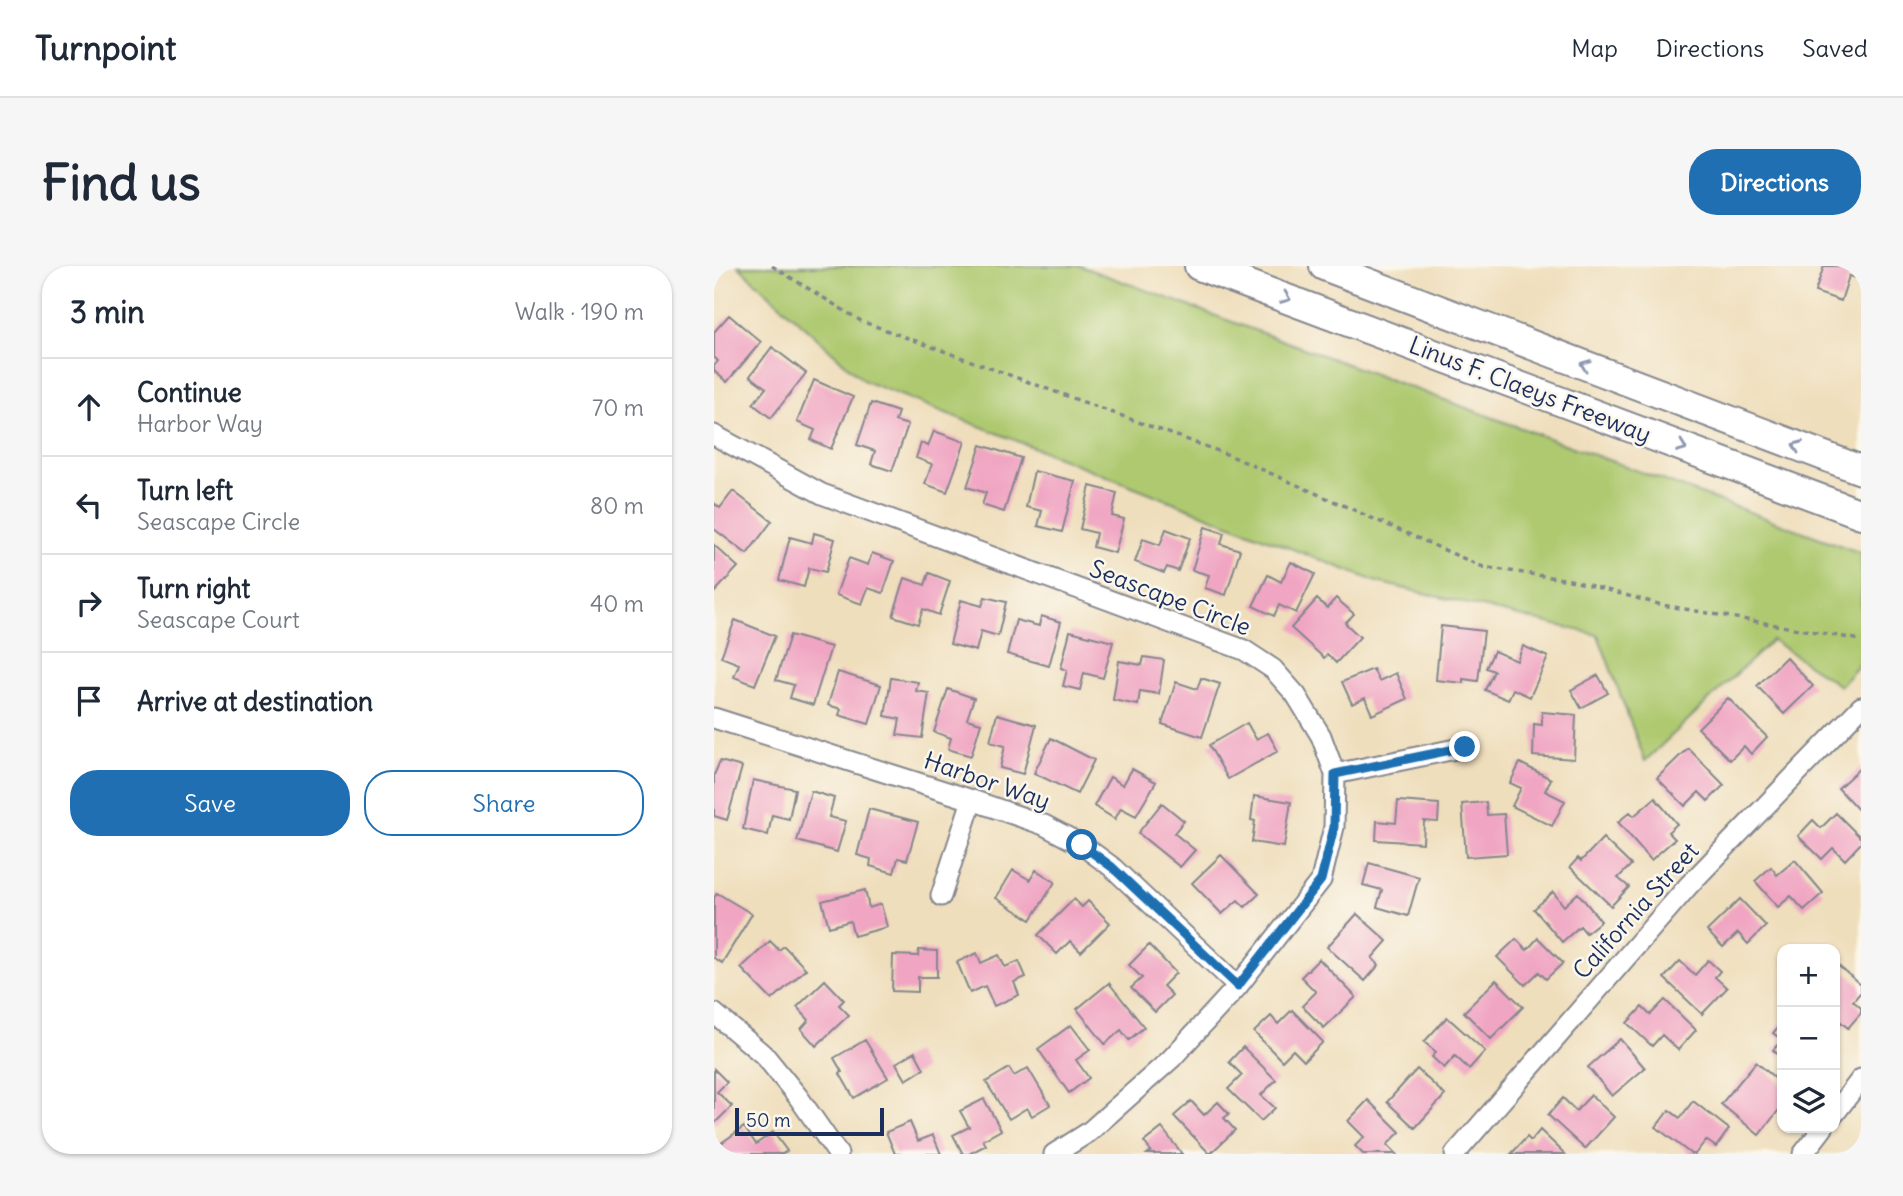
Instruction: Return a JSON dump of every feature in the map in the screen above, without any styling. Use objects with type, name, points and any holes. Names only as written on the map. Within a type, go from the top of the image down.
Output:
[{"type":"highway","name":"Linus F. Claeys Freeway","points":[[1199,266],[1861,514]]},
{"type":"highway","name":"Linus F. Claeys Freeway","points":[[1324,266],[1861,470]]},
{"type":"street","name":"Seascape Circle","points":[[714,435],[822,494],[1244,650],[1273,669],[1296,695],[1321,736],[1335,774],[1334,827],[1321,880],[1238,986],[1171,1059],[1089,1132],[1054,1154]]},
{"type":"street","name":"California Street","points":[[1455,1154],[1689,886],[1861,707]]},
{"type":"street","name":"Harbor Way","points":[[714,718],[1044,825],[1082,845],[1112,867],[1238,986]]},
{"type":"street","points":[[1335,774],[1465,747]]},
{"type":"street","points":[[941,896],[972,800]]},
{"type":"street","points":[[714,1013],[765,1056],[799,1098],[838,1154]]},
{"type":"street","points":[[1840,1106],[1861,1079]]},
{"type":"street","points":[[1803,1154],[1819,1133]]},
{"type":"path","points":[[772,266],[861,321],[1229,454],[1483,567],[1570,580],[1662,605],[1861,640]]},
{"type":"green space","points":[[738,266],[1080,266],[1861,553],[1861,663],[1840,686],[1772,640],[1645,761],[1598,635],[1377,582],[864,381]]},
{"type":"building","points":[[1824,266],[1861,266],[1861,279],[1849,276],[1841,301],[1815,292]]},
{"type":"building","points":[[729,315],[761,342],[727,382],[714,371],[718,361],[714,357],[714,332]]},
{"type":"building","points":[[772,347],[806,373],[771,418],[753,404],[766,388],[750,376]]},
{"type":"building","points":[[814,380],[853,397],[831,449],[811,440],[815,430],[797,422]]},
{"type":"building","points":[[871,403],[898,412],[895,421],[908,425],[892,471],[871,464],[875,451],[857,445]]},
{"type":"building","points":[[934,431],[965,442],[947,492],[925,484],[932,464],[916,458],[921,443],[928,446]]},
{"type":"building","points":[[981,445],[1021,458],[1004,512],[982,505],[986,493],[967,487]]},
{"type":"building","points":[[1034,471],[1075,481],[1062,532],[1038,526],[1042,511],[1026,507]]},
{"type":"building","points":[[1090,486],[1117,493],[1112,516],[1124,519],[1115,553],[1093,547],[1096,533],[1080,529]]},
{"type":"building","points":[[733,491],[772,521],[747,554],[714,529],[714,503],[720,508]]},
{"type":"building","points":[[1205,527],[1224,533],[1221,544],[1240,550],[1226,595],[1205,588],[1209,575],[1192,570]]},
{"type":"building","points":[[1166,529],[1190,538],[1178,571],[1167,567],[1164,573],[1135,562],[1143,539],[1160,545]]},
{"type":"building","points":[[814,533],[835,539],[826,572],[809,568],[804,587],[779,580],[790,537],[812,543]]},
{"type":"building","points":[[714,545],[738,567],[714,593]]},
{"type":"building","points":[[872,553],[894,561],[883,593],[868,588],[862,604],[836,595],[849,558],[868,565]]},
{"type":"building","points":[[1291,562],[1315,574],[1296,613],[1279,605],[1274,616],[1253,606],[1268,575],[1281,582]]},
{"type":"building","points":[[929,573],[950,581],[939,615],[923,609],[918,624],[893,616],[905,578],[925,585]]},
{"type":"building","points":[[985,597],[1006,602],[998,636],[981,631],[976,651],[950,644],[961,600],[982,606]]},
{"type":"building","points":[[1336,598],[1354,614],[1345,623],[1360,637],[1336,663],[1327,654],[1324,658],[1291,628],[1317,599],[1327,608]]},
{"type":"building","points":[[1041,616],[1061,622],[1049,666],[1007,654],[1016,620],[1039,626]]},
{"type":"building","points":[[735,620],[775,636],[755,685],[734,677],[739,664],[721,657]]},
{"type":"building","points":[[1441,626],[1484,631],[1478,681],[1463,679],[1463,683],[1436,680]]},
{"type":"building","points":[[1070,631],[1113,642],[1103,678],[1084,673],[1080,690],[1063,686],[1067,670],[1061,668]]},
{"type":"building","points":[[790,635],[831,647],[813,705],[790,698],[794,685],[776,680]]},
{"type":"building","points":[[1523,646],[1548,657],[1530,697],[1513,689],[1508,700],[1485,690],[1494,671],[1486,668],[1494,651],[1517,661]]},
{"type":"building","points":[[1144,657],[1164,660],[1159,694],[1140,691],[1138,705],[1113,700],[1119,661],[1142,665]]},
{"type":"building","points":[[1786,657],[1813,686],[1784,714],[1757,686]]},
{"type":"building","points":[[1373,669],[1379,681],[1396,673],[1407,699],[1372,715],[1365,698],[1352,704],[1342,682]]},
{"type":"building","points":[[838,672],[881,685],[869,724],[839,715],[841,709],[828,705]]},
{"type":"building","points":[[1598,675],[1608,693],[1581,708],[1571,690]]},
{"type":"building","points":[[891,678],[918,682],[916,691],[929,693],[922,738],[897,735],[900,719],[885,716]]},
{"type":"building","points":[[1201,678],[1220,684],[1202,737],[1162,724],[1176,682],[1197,689]]},
{"type":"building","points":[[948,689],[974,698],[967,719],[981,723],[971,756],[948,749],[951,738],[934,732]]},
{"type":"building","points":[[1728,698],[1767,737],[1751,754],[1744,746],[1730,760],[1698,728]]},
{"type":"building","points":[[1542,712],[1576,715],[1574,759],[1533,756],[1534,724],[1542,725]]},
{"type":"building","points":[[997,714],[1036,725],[1023,774],[1000,768],[1005,746],[990,742]]},
{"type":"building","points":[[1247,723],[1256,739],[1268,733],[1278,751],[1228,779],[1209,745]]},
{"type":"building","points":[[1051,738],[1094,760],[1077,794],[1034,773]]},
{"type":"building","points":[[1688,748],[1724,785],[1708,801],[1699,792],[1685,806],[1657,778]]},
{"type":"building","points":[[720,761],[742,767],[727,820],[714,816],[714,775]]},
{"type":"building","points":[[1520,763],[1551,779],[1545,791],[1565,801],[1552,826],[1512,806],[1521,788],[1510,783]]},
{"type":"building","points":[[1861,767],[1861,813],[1838,788]]},
{"type":"building","points":[[1132,769],[1156,782],[1136,816],[1121,808],[1115,819],[1094,806],[1110,777],[1123,785]]},
{"type":"building","points":[[753,780],[795,789],[789,819],[772,815],[768,835],[743,829]]},
{"type":"building","points":[[811,791],[834,798],[829,817],[846,821],[837,852],[797,841]]},
{"type":"building","points":[[1254,796],[1291,802],[1284,847],[1252,842]]},
{"type":"building","points":[[1655,798],[1677,824],[1668,832],[1675,839],[1651,860],[1618,822],[1630,812],[1634,816]]},
{"type":"building","points":[[1398,801],[1439,804],[1438,822],[1424,821],[1423,843],[1376,840],[1377,821],[1396,823]]},
{"type":"building","points":[[1486,802],[1487,815],[1504,814],[1507,854],[1466,857],[1462,804]]},
{"type":"building","points":[[1162,803],[1184,821],[1174,833],[1195,850],[1180,867],[1138,833]]},
{"type":"building","points":[[869,809],[918,822],[907,860],[898,858],[894,873],[870,866],[871,859],[857,855]]},
{"type":"building","points":[[1836,813],[1861,838],[1861,843],[1845,860],[1833,848],[1822,859],[1798,836],[1813,820],[1821,828]]},
{"type":"building","points":[[1603,838],[1631,865],[1618,878],[1629,887],[1611,906],[1570,867],[1578,858],[1581,861]]},
{"type":"building","points":[[1221,855],[1259,894],[1245,907],[1238,900],[1222,914],[1192,883]]},
{"type":"building","points":[[1795,860],[1823,893],[1804,910],[1791,896],[1778,907],[1755,881],[1771,867],[1777,875]]},
{"type":"building","points":[[1369,863],[1419,877],[1408,916],[1377,907],[1382,890],[1363,885]]},
{"type":"building","points":[[1013,870],[1030,880],[1036,870],[1055,882],[1031,920],[996,898]]},
{"type":"building","points":[[865,890],[869,908],[881,904],[887,927],[854,936],[850,921],[829,927],[822,901]]},
{"type":"building","points":[[1553,892],[1564,906],[1578,893],[1601,921],[1586,933],[1580,926],[1562,942],[1534,909]]},
{"type":"building","points":[[717,893],[752,914],[722,963],[714,958],[714,898]]},
{"type":"building","points":[[1074,899],[1082,907],[1088,901],[1110,923],[1081,952],[1070,941],[1057,954],[1038,935]]},
{"type":"building","points":[[1740,899],[1766,926],[1748,944],[1738,933],[1723,947],[1707,931]]},
{"type":"building","points":[[1357,914],[1387,941],[1372,958],[1379,965],[1365,981],[1327,947]]},
{"type":"building","points":[[1538,938],[1563,963],[1546,979],[1539,972],[1525,985],[1497,957],[1516,939],[1527,950]]},
{"type":"building","points":[[770,941],[779,950],[784,946],[806,969],[772,1000],[741,968]]},
{"type":"building","points":[[1149,945],[1176,973],[1163,986],[1172,995],[1155,1012],[1131,988],[1142,978],[1129,965]]},
{"type":"building","points":[[919,950],[937,951],[937,977],[918,977],[918,992],[892,991],[893,955],[918,956]]},
{"type":"building","points":[[977,953],[981,963],[999,955],[1005,967],[1019,961],[1026,977],[1014,982],[1019,995],[994,1006],[985,986],[970,993],[957,962]]},
{"type":"building","points":[[1319,959],[1356,997],[1324,1028],[1302,1006],[1316,992],[1301,977]]},
{"type":"building","points":[[1708,960],[1720,971],[1715,977],[1727,988],[1702,1014],[1664,978],[1680,961],[1695,975]]},
{"type":"building","points":[[1840,967],[1861,985],[1861,992],[1853,1001],[1861,1008],[1861,1013],[1848,1028],[1840,1021]]},
{"type":"building","points":[[825,980],[844,1000],[839,1005],[849,1015],[816,1046],[801,1029],[809,1020],[797,1007]]},
{"type":"building","points":[[1496,980],[1523,1007],[1491,1039],[1464,1012]]},
{"type":"building","points":[[1109,983],[1144,1027],[1129,1040],[1121,1030],[1105,1044],[1077,1009]]},
{"type":"building","points":[[1665,1000],[1696,1030],[1678,1050],[1662,1035],[1652,1046],[1627,1023],[1642,1007],[1650,1015]]},
{"type":"building","points":[[1292,1010],[1323,1042],[1304,1061],[1293,1050],[1282,1061],[1254,1032],[1271,1016],[1278,1024]]},
{"type":"building","points":[[1447,1017],[1485,1051],[1469,1069],[1455,1056],[1444,1068],[1432,1057],[1436,1052],[1424,1042]]},
{"type":"building","points":[[1071,1025],[1090,1050],[1076,1060],[1089,1078],[1069,1093],[1038,1049]]},
{"type":"building","points":[[1620,1039],[1645,1068],[1612,1096],[1588,1067]]},
{"type":"building","points":[[865,1040],[888,1078],[854,1098],[834,1058]]},
{"type":"building","points":[[1243,1047],[1276,1080],[1261,1095],[1275,1108],[1261,1121],[1228,1089],[1242,1075],[1229,1062]]},
{"type":"building","points":[[915,1052],[924,1069],[906,1080],[896,1063]]},
{"type":"building","points":[[1756,1062],[1777,1080],[1777,1112],[1759,1135],[1721,1104]]},
{"type":"building","points":[[1009,1068],[1014,1076],[1028,1068],[1050,1105],[1032,1116],[1027,1108],[1009,1119],[986,1082]]},
{"type":"building","points":[[714,1069],[727,1082],[717,1092],[732,1106],[714,1124]]},
{"type":"building","points":[[1417,1069],[1445,1095],[1415,1128],[1387,1102]]},
{"type":"building","points":[[1591,1095],[1614,1117],[1585,1149],[1548,1115],[1563,1098],[1576,1111]]},
{"type":"building","points":[[984,1099],[1001,1130],[983,1140],[986,1145],[969,1154],[963,1154],[953,1135],[969,1127],[960,1111]]},
{"type":"building","points":[[1368,1100],[1400,1132],[1387,1145],[1396,1154],[1363,1154],[1355,1146],[1364,1137],[1348,1121]]},
{"type":"building","points":[[1191,1101],[1204,1115],[1218,1102],[1229,1114],[1224,1118],[1235,1130],[1210,1154],[1174,1116]]},
{"type":"building","points":[[1693,1101],[1729,1129],[1716,1147],[1706,1140],[1695,1154],[1691,1154],[1656,1127],[1669,1110],[1680,1118]]},
{"type":"building","points":[[910,1122],[918,1141],[933,1135],[941,1154],[895,1154],[886,1132]]},
{"type":"building","points":[[744,1127],[756,1144],[773,1132],[787,1151],[782,1154],[723,1154],[717,1146]]},
{"type":"building","points":[[1162,1128],[1182,1154],[1147,1154],[1151,1151],[1144,1142]]},
{"type":"building","points":[[1540,1130],[1565,1154],[1511,1154],[1527,1137],[1531,1141]]},
{"type":"route","points":[[1082,845],[1112,867],[1238,986],[1321,880],[1334,827],[1335,774],[1465,747]]}]
